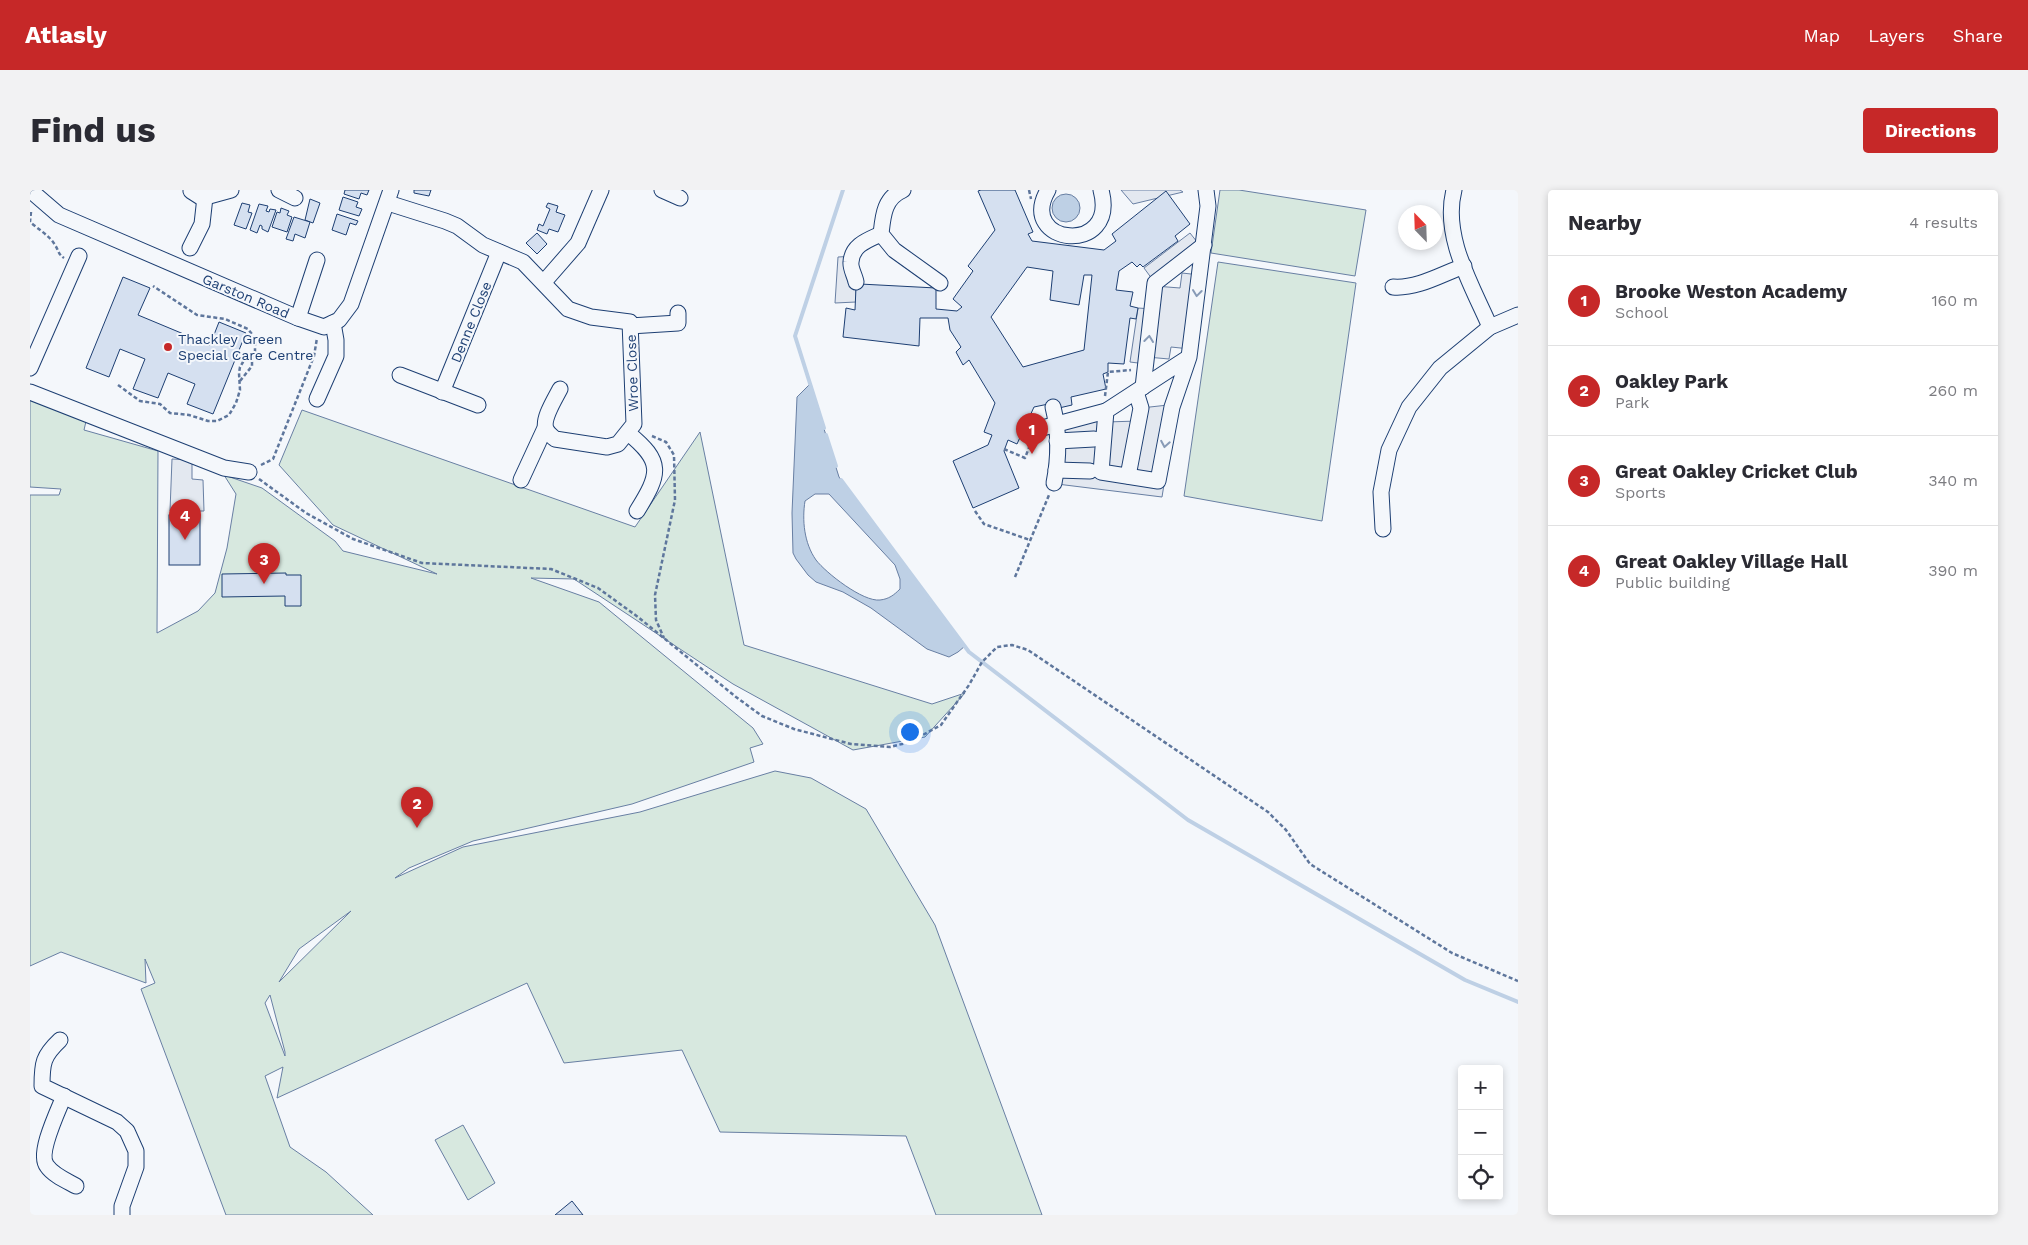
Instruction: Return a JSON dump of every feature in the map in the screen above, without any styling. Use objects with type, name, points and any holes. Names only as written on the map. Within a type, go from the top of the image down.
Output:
[{"type":"street","name":"Garston Road","points":[[30,190],[60,215],[298,318],[326,325]]},
{"type":"street","points":[[191,191],[205,198],[232,190]]},
{"type":"street","points":[[279,190],[295,198]]},
{"type":"street","points":[[544,282],[578,243],[601,190]]},
{"type":"street","points":[[662,190],[680,198]]},
{"type":"street","points":[[903,190],[897,193],[883,211],[881,234],[894,250],[940,283]]},
{"type":"street","points":[[1048,190],[1044,196],[1042,212],[1046,224],[1055,233],[1072,236],[1078,236],[1091,230],[1100,220],[1104,202],[1101,190]]},
{"type":"street","points":[[1105,412],[1101,472],[1158,480],[1172,407],[1189,357],[1208,206],[1206,190]]},
{"type":"street","points":[[1454,190],[1451,202],[1454,242],[1490,327]]},
{"type":"street","points":[[317,399],[336,356],[336,340],[326,325],[343,317],[351,304],[389,196],[457,226],[483,245],[523,262],[568,309],[591,317],[630,324],[678,322],[678,313]]},
{"type":"street","points":[[190,248],[202,224],[205,198]]},
{"type":"street","points":[[856,282],[851,263],[855,251],[860,243],[881,234]]},
{"type":"street","points":[[1128,476],[1141,408],[1140,390],[1146,368],[1156,283],[1204,245]]},
{"type":"street","name":"Denne Close","points":[[442,392],[499,252]]},
{"type":"street","points":[[298,318],[317,260]]},
{"type":"street","points":[[30,368],[77,262]]},
{"type":"street","points":[[1393,288],[1414,285],[1464,266]]},
{"type":"street","points":[[1383,529],[1381,492],[1389,450],[1409,407],[1440,368],[1490,327],[1518,315]]},
{"type":"street","name":"Wroe Close","points":[[550,433],[606,447],[618,444],[631,428],[630,324]]},
{"type":"street","points":[[1034,430],[1105,412],[1189,357]]},
{"type":"street","points":[[400,375],[478,406]]},
{"type":"street","points":[[522,480],[550,433],[546,420],[560,389]]},
{"type":"street","points":[[30,392],[224,468],[249,472]]},
{"type":"street","points":[[1053,407],[1058,425],[1055,477],[1090,472]]},
{"type":"street","points":[[631,428],[654,459],[655,471],[652,486],[637,511]]},
{"type":"street","points":[[1057,441],[1094,439]]},
{"type":"street","points":[[60,1040],[47,1052],[42,1068],[42,1086],[117,1122],[127,1131],[136,1151],[136,1166],[122,1206],[122,1215]]},
{"type":"street","points":[[64,1096],[45,1147],[44,1159],[45,1165],[50,1170],[76,1186]]},
{"type":"path","points":[[31,212],[30,222],[49,237],[56,246],[58,254],[77,262]]},
{"type":"path","points":[[118,385],[140,401],[160,404],[170,413],[189,415],[208,421],[217,421],[229,415],[236,403],[240,390],[240,367],[243,362],[255,354],[255,338],[248,329],[225,319],[197,315],[153,286]]},
{"type":"path","points":[[326,325],[273,459],[249,472],[306,514],[353,539],[422,563],[551,569],[598,588],[762,716],[794,729],[851,744],[890,747],[910,742],[941,725],[969,685],[982,662],[997,647],[1012,645],[1028,650],[1268,812],[1286,830],[1310,864],[1452,953],[1518,981]]},
{"type":"path","points":[[240,381],[252,366],[252,357]]},
{"type":"path","points":[[1105,412],[1108,372],[1146,368]]},
{"type":"path","points":[[631,428],[666,442],[674,455],[675,500],[655,596],[656,620],[665,639]]},
{"type":"path","points":[[1004,449],[1025,458],[1034,430]]},
{"type":"path","points":[[1015,577],[1055,477]]},
{"type":"path","points":[[974,511],[984,524],[1030,540]]},
{"type":"shaded area","points":[[1121,190],[1180,190],[1183,192],[1133,204]]},
{"type":"shaded area","points":[[1220,190],[1239,190],[1366,210],[1355,276],[1211,253]]},
{"type":"shaded area","points":[[1190,233],[1201,247],[1155,283],[1144,268]]},
{"type":"shaded area","points":[[856,256],[856,302],[835,303],[838,257]]},
{"type":"shaded area","points":[[1218,262],[1356,283],[1322,521],[1184,496]]},
{"type":"shaded area","points":[[1182,273],[1200,275],[1190,349],[1171,347],[1169,359],[1147,357],[1146,364],[1130,362],[1138,308],[1152,309],[1155,286],[1180,288]]},
{"type":"shaded area","points":[[30,398],[87,417],[84,430],[158,451],[157,633],[198,611],[215,593],[227,548],[236,494],[224,475],[262,488],[335,541],[343,551],[437,574],[333,525],[279,465],[302,410],[635,527],[700,432],[744,645],[932,704],[965,693],[925,737],[853,750],[733,684],[574,579],[531,578],[599,602],[753,728],[763,744],[750,748],[754,762],[632,804],[473,841],[409,868],[395,878],[463,847],[640,812],[775,771],[811,778],[866,809],[935,925],[1042,1215],[936,1215],[906,1136],[720,1132],[682,1050],[564,1063],[527,983],[277,1098],[283,1067],[265,1076],[290,1147],[326,1172],[373,1215],[226,1215],[141,989],[155,983],[145,959],[146,983],[61,952],[30,966],[30,495],[59,495],[61,489],[30,487]],"holes":[[[351,911],[279,982],[299,949]],[[270,995],[285,1052],[285,1056],[265,1003]]]},
{"type":"shaded area","points":[[1177,404],[1162,497],[1049,483],[1050,427],[1106,411],[1106,422],[1138,421],[1141,408]]},
{"type":"shaded area","points":[[172,459],[192,460],[192,479],[203,480],[204,511],[170,511]]},
{"type":"shaded area","points":[[463,1125],[495,1183],[468,1200],[435,1140]]},
{"type":"water","points":[[1066,194],[1076,198],[1080,208],[1076,218],[1066,222],[1056,218],[1052,208],[1056,198]]},
{"type":"water","points":[[810,384],[839,477],[965,646],[958,652],[949,657],[927,649],[871,608],[843,592],[816,582],[796,559],[793,553],[792,513],[797,397]],"holes":[[[815,494],[829,494],[895,565],[900,579],[900,589],[891,596],[880,600],[855,592],[845,586],[816,560],[806,539],[805,501]]]},
{"type":"building","points":[[345,190],[369,190],[367,195],[361,193],[359,199],[344,194]]},
{"type":"building","points":[[414,190],[431,190],[429,196],[414,193]]},
{"type":"building","points":[[1015,190],[1033,232],[1028,234],[1032,241],[1104,250],[1116,241],[1112,234],[1166,191],[1190,224],[1175,236],[1178,241],[1143,267],[1140,264],[1137,267],[1132,262],[1119,271],[1116,290],[1133,292],[1130,306],[1138,308],[1136,319],[1130,318],[1124,364],[1108,363],[1108,372],[1103,374],[1106,389],[1071,397],[1072,405],[1059,408],[1058,402],[1034,407],[1017,444],[1008,440],[1004,451],[1019,488],[973,508],[953,461],[988,445],[992,435],[984,432],[995,403],[969,360],[963,365],[956,352],[961,347],[950,330],[948,318],[920,318],[919,346],[843,337],[846,308],[855,310],[856,287],[860,284],[936,288],[936,309],[957,311],[962,307],[953,299],[973,271],[968,266],[995,230],[978,191]],"holes":[[[1027,267],[1053,271],[1050,300],[1079,305],[1084,275],[1092,275],[1084,350],[1023,367],[991,317]]]},
{"type":"building","points":[[343,197],[358,202],[356,207],[362,209],[359,216],[339,210]]},
{"type":"building","points":[[310,199],[320,203],[313,223],[305,220]]},
{"type":"building","points":[[242,203],[250,205],[248,212],[252,213],[246,229],[234,225]]},
{"type":"building","points":[[548,203],[558,206],[556,212],[565,215],[558,232],[549,229],[547,234],[537,230],[539,224],[543,226],[550,209],[546,207]]},
{"type":"building","points":[[259,204],[268,206],[266,211],[269,212],[270,209],[276,210],[268,232],[262,229],[260,225],[257,233],[250,230]]},
{"type":"building","points":[[281,208],[289,211],[287,215],[292,217],[287,232],[272,227],[277,212],[280,213]]},
{"type":"building","points":[[337,214],[358,221],[356,225],[350,223],[346,235],[332,230]]},
{"type":"building","points":[[294,217],[310,222],[305,238],[295,234],[293,241],[286,239]]},
{"type":"building","points":[[537,233],[547,244],[537,254],[526,243]]},
{"type":"building","name":"Thackley Green Special Care Centre","points":[[123,277],[150,288],[138,315],[210,345],[219,322],[246,333],[213,414],[187,404],[195,384],[168,373],[158,398],[133,389],[145,359],[120,349],[109,377],[86,368]]},
{"type":"building","points":[[169,515],[200,515],[200,565],[169,565]]},
{"type":"building","points":[[286,573],[286,575],[301,575],[301,606],[285,606],[285,596],[222,597],[222,574]]},
{"type":"building","points":[[572,1201],[583,1215],[555,1215]]},
{"type":"waterway","points":[[824,428],[795,336],[843,190]]},
{"type":"waterway","points":[[826,435],[836,466]]},
{"type":"waterway","points":[[841,480],[969,652],[1188,820],[1465,980],[1518,1002]]},
{"type":"place","name":"Thackley Green Special Care Centre","points":[[168,347]]},
{"type":"place","name":"Brooke Weston Academy","points":[[1032,454]]},
{"type":"place","name":"Great Oakley Village Hall","points":[[185,540]]},
{"type":"place","name":"Great Oakley Cricket Club","points":[[264,584]]},
{"type":"place","name":"Oakley Park","points":[[417,828]]}]
